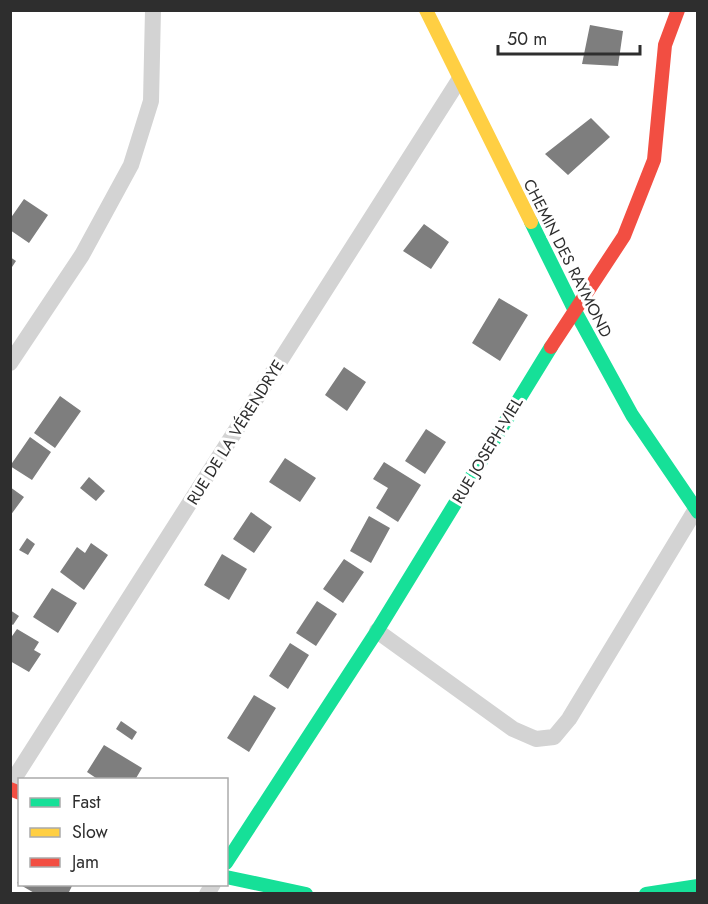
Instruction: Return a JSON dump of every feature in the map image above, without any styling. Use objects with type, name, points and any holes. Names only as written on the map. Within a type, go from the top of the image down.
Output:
[{"type":"street","points":[[10,363],[82,255],[131,165],[151,101],[153,10]]},
{"type":"street","name":"CHEMIN DES RAYMOND","points":[[426,10],[574,309],[632,416],[697,510]]},
{"type":"street","name":"RUE JOSEPH-VIEL","points":[[228,860],[377,631],[574,309],[624,236],[654,160],[664,45],[678,10]]},
{"type":"street","name":"RUE DE LA VÉRENDRYE","points":[[10,787],[459,80]]},
{"type":"street","points":[[377,631],[513,729],[536,739],[554,737],[569,719],[697,510]]},
{"type":"street","points":[[228,877],[306,894]]},
{"type":"street","points":[[646,894],[698,886]]},
{"type":"building","points":[[590,25],[623,31],[618,66],[582,64]]},
{"type":"building","points":[[591,118],[610,137],[568,175],[545,154]]},
{"type":"building","points":[[24,199],[48,215],[29,243],[10,230],[10,219]]},
{"type":"building","points":[[424,224],[449,242],[431,269],[403,251]]},
{"type":"building","points":[[10,257],[16,261],[10,270]]},
{"type":"building","points":[[499,298],[528,315],[500,361],[472,343]]},
{"type":"building","points":[[344,367],[366,382],[347,411],[325,395]]},
{"type":"building","points":[[60,396],[81,411],[55,448],[34,433]]},
{"type":"building","points":[[426,429],[446,442],[425,474],[405,461]]},
{"type":"building","points":[[30,437],[51,452],[32,480],[10,466]]},
{"type":"building","points":[[285,458],[316,478],[300,502],[269,482]]},
{"type":"building","points":[[384,462],[421,485],[398,522],[376,508],[388,488],[373,479]]},
{"type":"building","points":[[89,477],[105,491],[96,501],[80,488]]},
{"type":"building","points":[[10,487],[24,497],[10,516]]},
{"type":"building","points":[[251,512],[272,527],[254,553],[233,539]]},
{"type":"building","points":[[369,516],[390,528],[371,563],[350,551]]},
{"type":"building","points":[[27,538],[35,544],[28,555],[19,550]]},
{"type":"building","points":[[91,543],[108,555],[84,590],[60,572],[77,547],[85,553]]},
{"type":"building","points":[[222,554],[247,569],[229,600],[204,585]]},
{"type":"building","points":[[344,559],[364,572],[343,603],[323,589]]},
{"type":"building","points":[[52,588],[77,603],[58,633],[33,617]]},
{"type":"building","points":[[317,601],[337,614],[316,646],[296,633]]},
{"type":"building","points":[[10,610],[19,616],[13,625],[10,623]]},
{"type":"building","points":[[17,629],[39,642],[34,650],[41,654],[29,672],[10,661],[10,639]]},
{"type":"building","points":[[290,643],[309,655],[288,689],[269,676]]},
{"type":"building","points":[[254,695],[276,708],[249,752],[227,738]]},
{"type":"building","points":[[121,721],[137,732],[132,740],[116,729]]},
{"type":"building","points":[[104,745],[142,768],[136,778],[96,778],[87,772]]},
{"type":"building","points":[[22,886],[72,886],[68,894],[36,894]]},
{"type":"traffic: fast","points":[[531,222],[574,309],[632,415],[698,512]]},
{"type":"traffic: fast","points":[[228,860],[377,631],[551,347]]},
{"type":"traffic: fast","points":[[228,877],[306,894]]},
{"type":"traffic: fast","points":[[646,894],[698,886]]},
{"type":"traffic: slow","points":[[426,10],[531,222]]},
{"type":"traffic: jam","points":[[551,347],[624,236],[654,160],[665,45],[678,10]]},
{"type":"traffic: jam","points":[[10,789],[18,792]]}]
